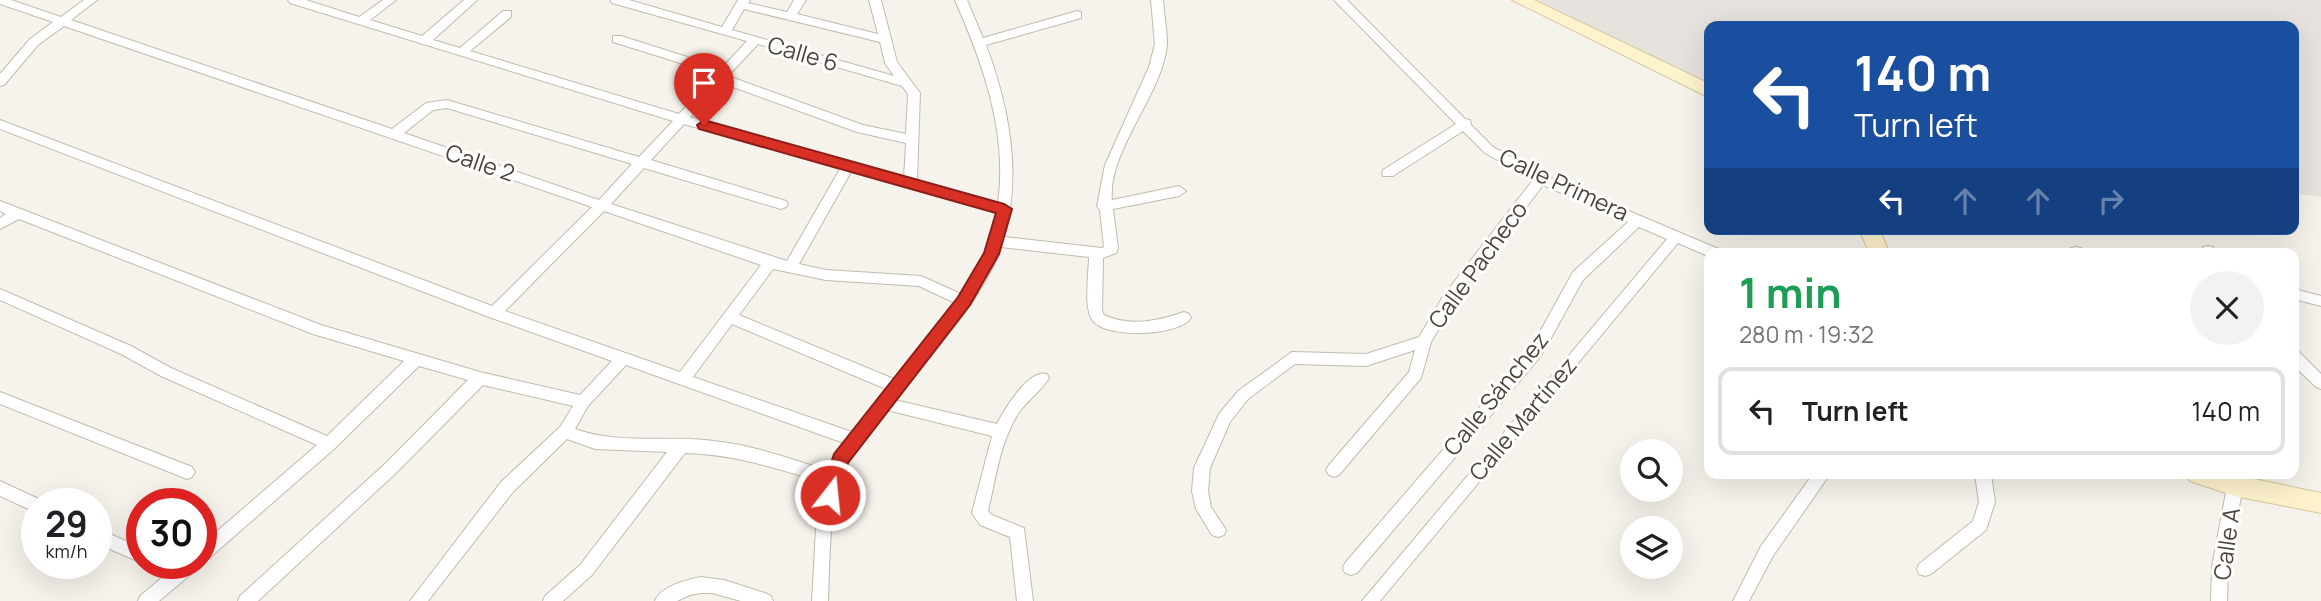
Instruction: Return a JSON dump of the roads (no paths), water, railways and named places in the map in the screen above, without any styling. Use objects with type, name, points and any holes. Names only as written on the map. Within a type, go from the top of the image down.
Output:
[{"type":"main road","points":[[1520,0],[1704,89]]},
{"type":"main road","points":[[2232,480],[2321,503]]},
{"type":"street","name":"Calle 2","points":[[0,0],[770,263],[826,275],[921,281],[964,301]]},
{"type":"street","points":[[0,82],[34,42],[91,0]]},
{"type":"street","points":[[294,0],[461,53],[848,168],[1004,209]]},
{"type":"street","points":[[361,21],[390,0]]},
{"type":"street","points":[[424,41],[471,0]]},
{"type":"street","name":"Calle 6","points":[[616,0],[909,84]]},
{"type":"street","points":[[790,16],[800,0]]},
{"type":"street","points":[[875,0],[891,63],[914,93],[910,184]]},
{"type":"street","points":[[820,601],[832,479],[840,460],[964,301],[996,241],[1004,209],[1007,150],[981,43],[961,0]]},
{"type":"street","points":[[996,241],[1096,253],[1106,253],[1111,249],[1104,206],[1111,165],[1154,67],[1161,44],[1157,0]]},
{"type":"street","name":"Calle Primera","points":[[1340,0],[1489,150],[1541,179],[1704,249]]},
{"type":"street","points":[[725,32],[743,2],[884,39]]},
{"type":"street","points":[[461,53],[506,15]]},
{"type":"street","points":[[981,43],[1077,15]]},
{"type":"street","points":[[617,39],[717,70],[722,78],[861,129],[913,140]]},
{"type":"street","points":[[494,313],[602,205],[755,40]]},
{"type":"street","points":[[395,134],[430,106],[447,104],[781,204]]},
{"type":"street","points":[[0,124],[494,313],[855,440]]},
{"type":"street","points":[[1388,173],[1466,124]]},
{"type":"street","points":[[790,268],[848,168]]},
{"type":"street","name":"Calle Pacheco","points":[[1218,530],[1204,509],[1200,491],[1202,468],[1224,418],[1243,395],[1280,364],[1292,358],[1366,360],[1424,341],[1449,299],[1541,179]]},
{"type":"street","points":[[1104,206],[1179,191]]},
{"type":"street","points":[[0,206],[280,316],[480,379],[583,402]]},
{"type":"street","points":[[0,224],[18,213]]},
{"type":"street","name":"Calle Sánchez","points":[[1351,568],[1536,352],[1578,276],[1638,220]]},
{"type":"street","name":"Calle Martínez","points":[[1371,601],[1676,237]]},
{"type":"street","points":[[1096,253],[1095,310],[1103,322],[1164,326],[1184,318]]},
{"type":"street","points":[[683,380],[770,263]]},
{"type":"street","points":[[2299,295],[2321,301]]},
{"type":"street","points":[[2,298],[126,350],[166,372],[329,444]]},
{"type":"street","points":[[729,317],[897,387]]},
{"type":"street","points":[[1334,470],[1416,374],[1424,341]]},
{"type":"street","points":[[418,601],[508,487],[565,432],[583,402],[623,359]]},
{"type":"street","points":[[217,541],[329,444],[415,360]]},
{"type":"street","points":[[2299,361],[2321,383]]},
{"type":"street","points":[[1025,601],[1018,533],[986,520],[980,513],[999,431],[1027,391],[1042,378]]},
{"type":"street","points":[[246,601],[391,468],[480,379]]},
{"type":"street","points":[[0,398],[187,472]]},
{"type":"street","points":[[882,403],[999,431]]},
{"type":"street","points":[[565,432],[594,443],[713,447],[756,455],[832,479]]},
{"type":"street","points":[[551,601],[586,570],[681,446]]},
{"type":"street","points":[[1741,601],[1750,578],[1818,479]]},
{"type":"street","points":[[1925,569],[1980,525],[1987,502],[1984,479]]},
{"type":"street","name":"Calle A","points":[[2219,601],[2220,567],[2232,480]]},
{"type":"street","points":[[0,488],[21,498]]},
{"type":"street","points":[[146,601],[173,579]]},
{"type":"street","points":[[663,601],[679,589],[701,583],[765,601]]}]
